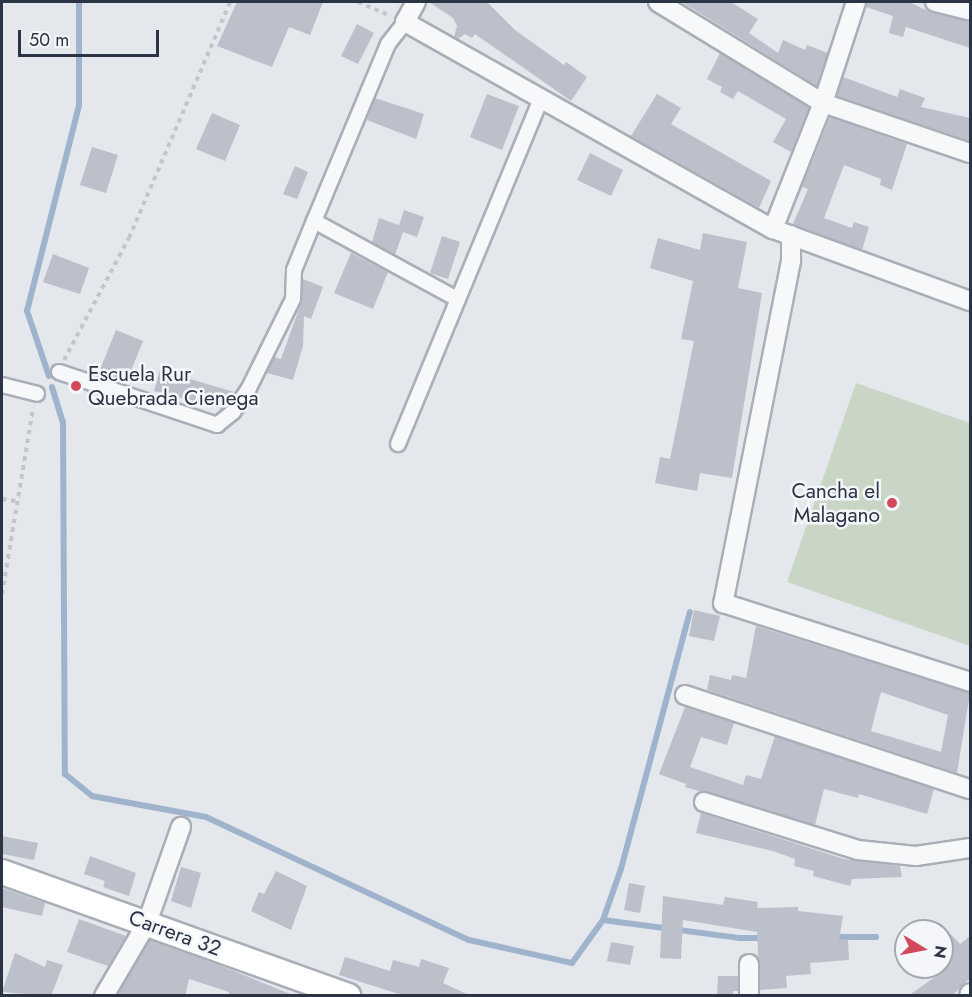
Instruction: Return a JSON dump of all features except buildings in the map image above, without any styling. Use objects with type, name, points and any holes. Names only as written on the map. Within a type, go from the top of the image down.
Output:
[{"type":"main road","name":"Carrera 32","points":[[2,872],[147,923],[301,988],[348,996]]},
{"type":"street","points":[[58,372],[217,425],[233,412],[249,388],[293,299],[294,270],[314,221],[388,44],[405,22],[416,2]]},
{"type":"street","points":[[658,2],[823,103],[970,153]]},
{"type":"street","points":[[773,229],[823,103],[856,2]]},
{"type":"street","points":[[935,2],[970,11]]},
{"type":"street","points":[[405,22],[773,229],[970,301]]},
{"type":"street","points":[[398,444],[541,99]]},
{"type":"street","points":[[314,221],[458,299]]},
{"type":"street","points":[[791,236],[791,261],[723,603],[970,682]]},
{"type":"street","points":[[2,385],[37,394]]},
{"type":"street","points":[[685,695],[970,789]]},
{"type":"street","points":[[705,802],[858,850],[916,856],[970,848]]},
{"type":"street","points":[[104,996],[147,923],[181,827]]},
{"type":"street","points":[[748,964],[749,996]]},
{"type":"path","points":[[58,372],[129,238],[230,2]]},
{"type":"path","points":[[358,2],[405,22]]},
{"type":"path","points":[[2,594],[20,502],[30,418],[37,394]]},
{"type":"path","points":[[2,499],[20,502]]},
{"type":"green space","name":"Cancha el Malagano","points":[[856,383],[970,423],[970,646],[787,582]]},
{"type":"waterway","points":[[49,376],[27,311],[79,105],[79,2]]},
{"type":"waterway","points":[[52,387],[63,422],[65,774],[92,796],[206,817],[469,940],[572,963],[603,920],[621,869],[690,612]]},
{"type":"waterway","points":[[603,920],[739,938],[763,938]]},
{"type":"waterway","points":[[833,937],[876,937]]},
{"type":"place","name":"Escuela Rur Quebrada Cienega","points":[[76,386]]},
{"type":"place","name":"Cancha el Malagano","points":[[892,503]]}]
